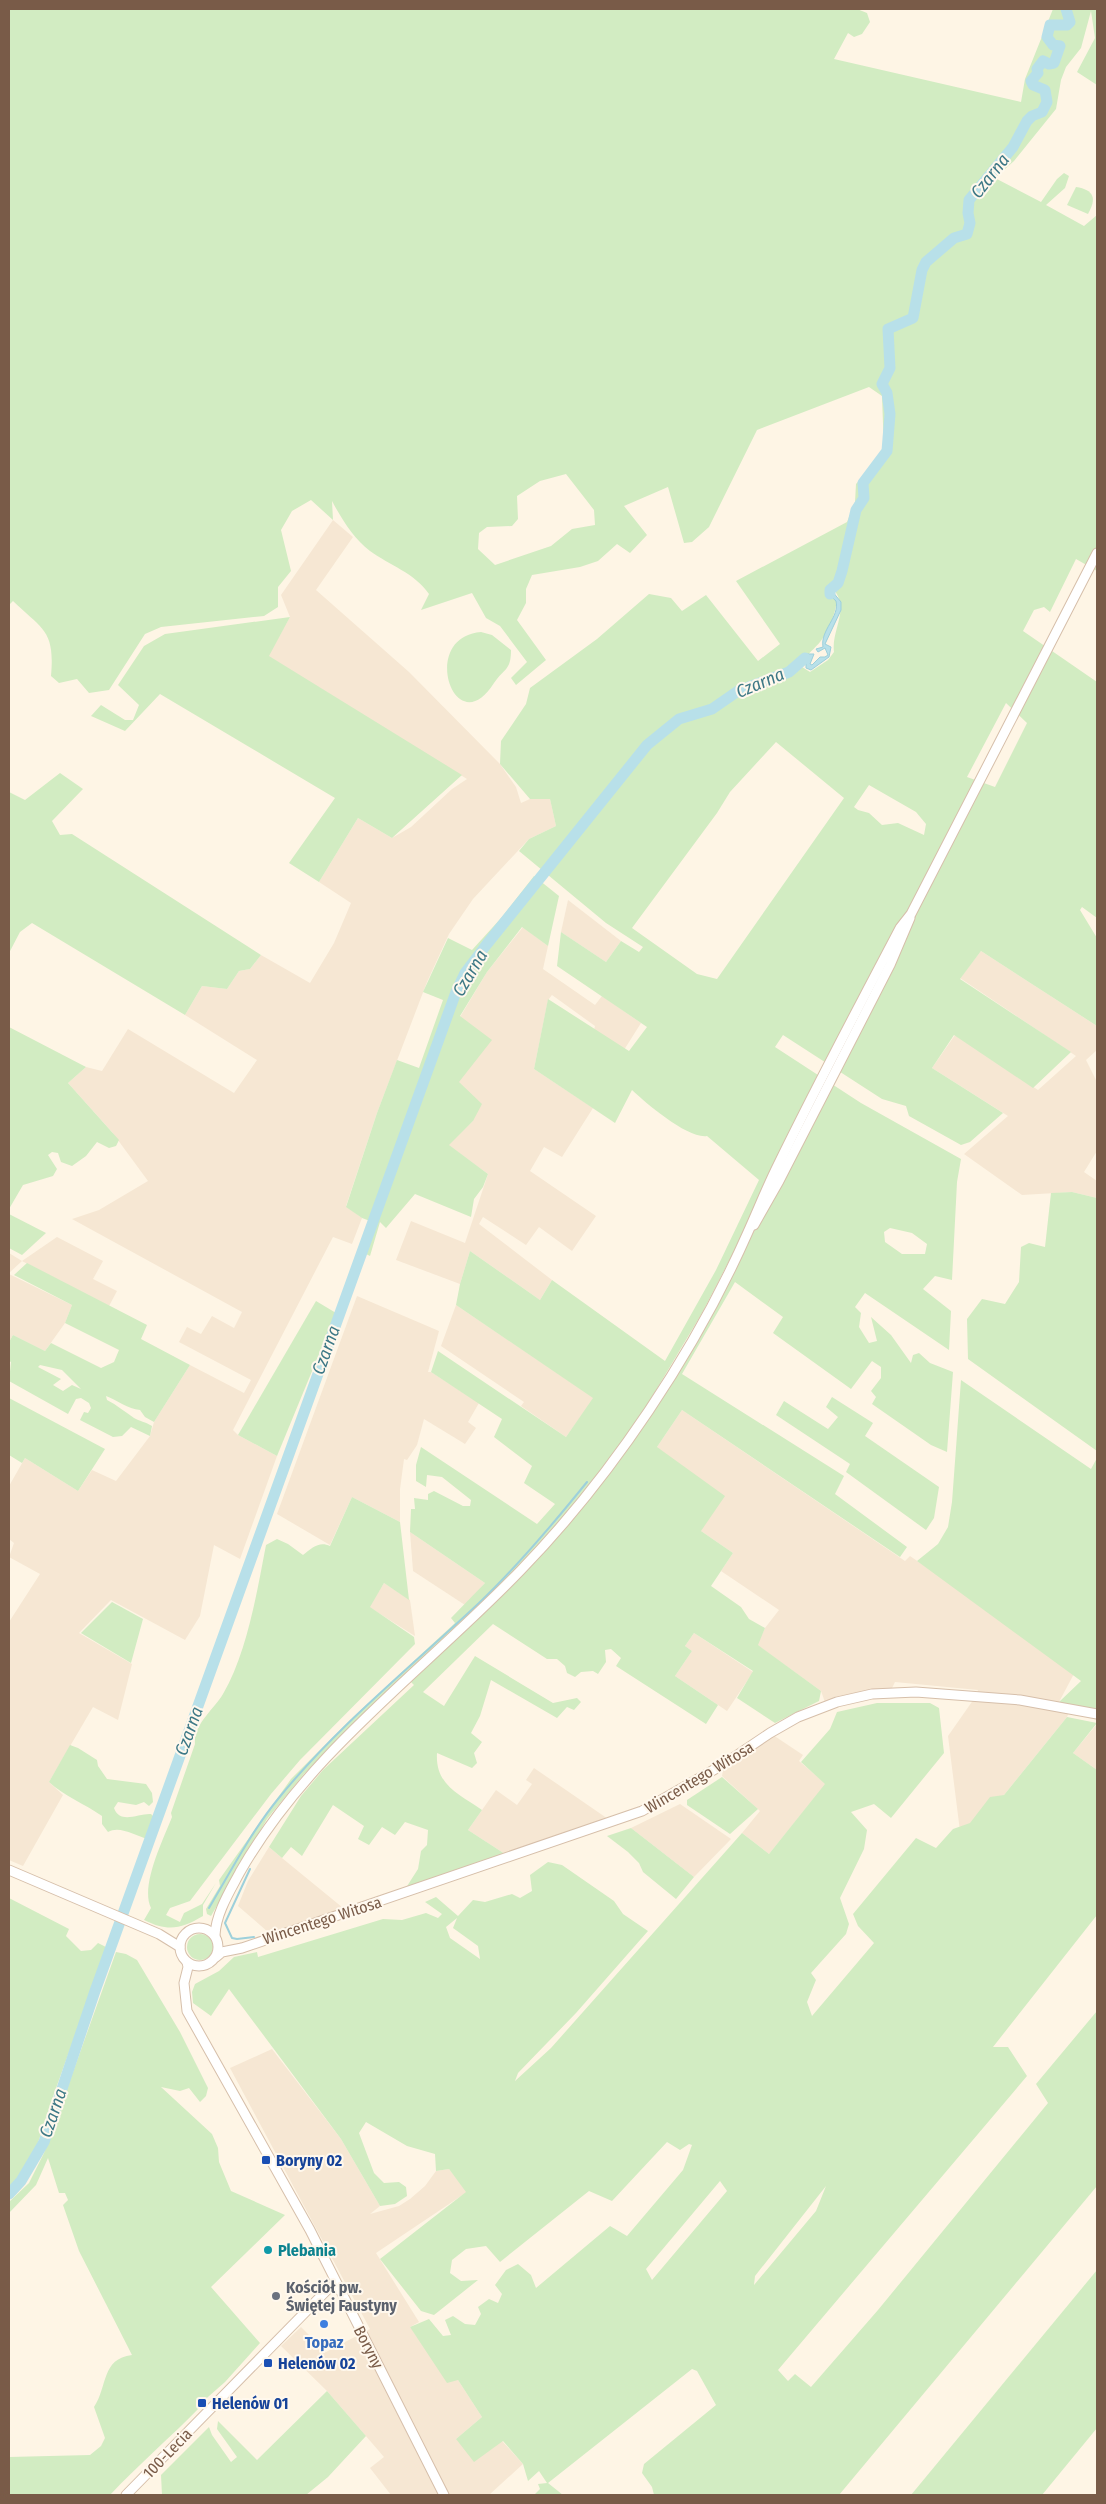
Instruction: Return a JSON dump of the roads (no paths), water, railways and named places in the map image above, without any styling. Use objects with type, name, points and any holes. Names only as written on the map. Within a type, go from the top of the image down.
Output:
[{"type":"main road","points":[[203,1928],[224,1903],[264,1833],[303,1782],[494,1598],[585,1497],[628,1440],[678,1362],[749,1231],[756,1210],[828,1067],[900,928],[911,914],[1097,553]]},
{"type":"main road","name":"Wincentego Witosa","points":[[216,1957],[222,1952],[634,1815],[661,1803],[798,1716],[837,1702],[872,1694],[916,1692],[1020,1700],[1097,1714]]},
{"type":"main road","points":[[9,1870],[159,1934],[180,1947]]},
{"type":"main road","points":[[184,1934],[180,1947],[181,1954],[187,1962],[200,1966],[207,1965],[216,1957],[219,1949],[216,1937],[224,1903]]},
{"type":"main road","points":[[159,1934],[184,1934],[193,1928],[203,1928],[216,1937]]},
{"type":"main road","name":"Wincentego Witosa","points":[[216,1937],[228,1945],[249,1944]]},
{"type":"main road","name":"Boryny","points":[[187,1962],[188,1967],[184,1983],[187,2011],[194,2026],[310,2230],[444,2495]]},
{"type":"main road","points":[[186,1988],[200,1966]]},
{"type":"main road","name":"100-Lecia","points":[[126,2495],[327,2290],[336,2284]]},
{"type":"water","points":[[838,583],[832,591],[841,602],[841,610],[825,644],[831,647],[829,657],[811,670],[806,668],[806,661],[794,666],[805,654],[814,654],[810,664],[812,665],[820,657],[828,655],[825,648],[818,652],[816,649],[823,647],[824,635],[835,613],[836,601],[827,593],[831,587]]},
{"type":"waterway","name":"Czarna","points":[[830,594],[830,590],[838,583],[856,510],[864,498],[863,483],[887,451],[890,414],[887,393],[882,384],[890,368],[888,329],[913,318],[922,270],[926,262],[954,238],[967,234],[970,223],[968,213],[969,200],[1013,147],[1027,121],[1032,116],[1042,112],[1047,102],[1045,90],[1033,85],[1031,81],[1038,73],[1037,69],[1043,61],[1049,64],[1054,63],[1060,46],[1053,45],[1047,37],[1050,25],[1067,25],[1070,22],[1066,9]]},
{"type":"waterway","name":"Czarna","points":[[9,2194],[21,2181],[44,2142],[95,1991],[456,992],[465,973],[647,745],[679,719],[712,709],[738,691],[789,672],[805,658]]},
{"type":"waterway","points":[[209,1908],[259,1825],[301,1772],[349,1722],[454,1627],[508,1574],[587,1482]]},
{"type":"waterway","points":[[250,1869],[225,1923],[232,1938],[254,1937]]},
{"type":"place","name":"Boryny 02","points":[[266,2160]]},
{"type":"place","name":"Plebania","points":[[268,2250]]},
{"type":"place","name":"Kościół pw. Świętej Faustyny","points":[[276,2296]]},
{"type":"place","name":"Topaz","points":[[324,2324]]},
{"type":"place","name":"Helenów 02","points":[[268,2363]]},
{"type":"place","name":"Helenów 01","points":[[202,2403]]}]
